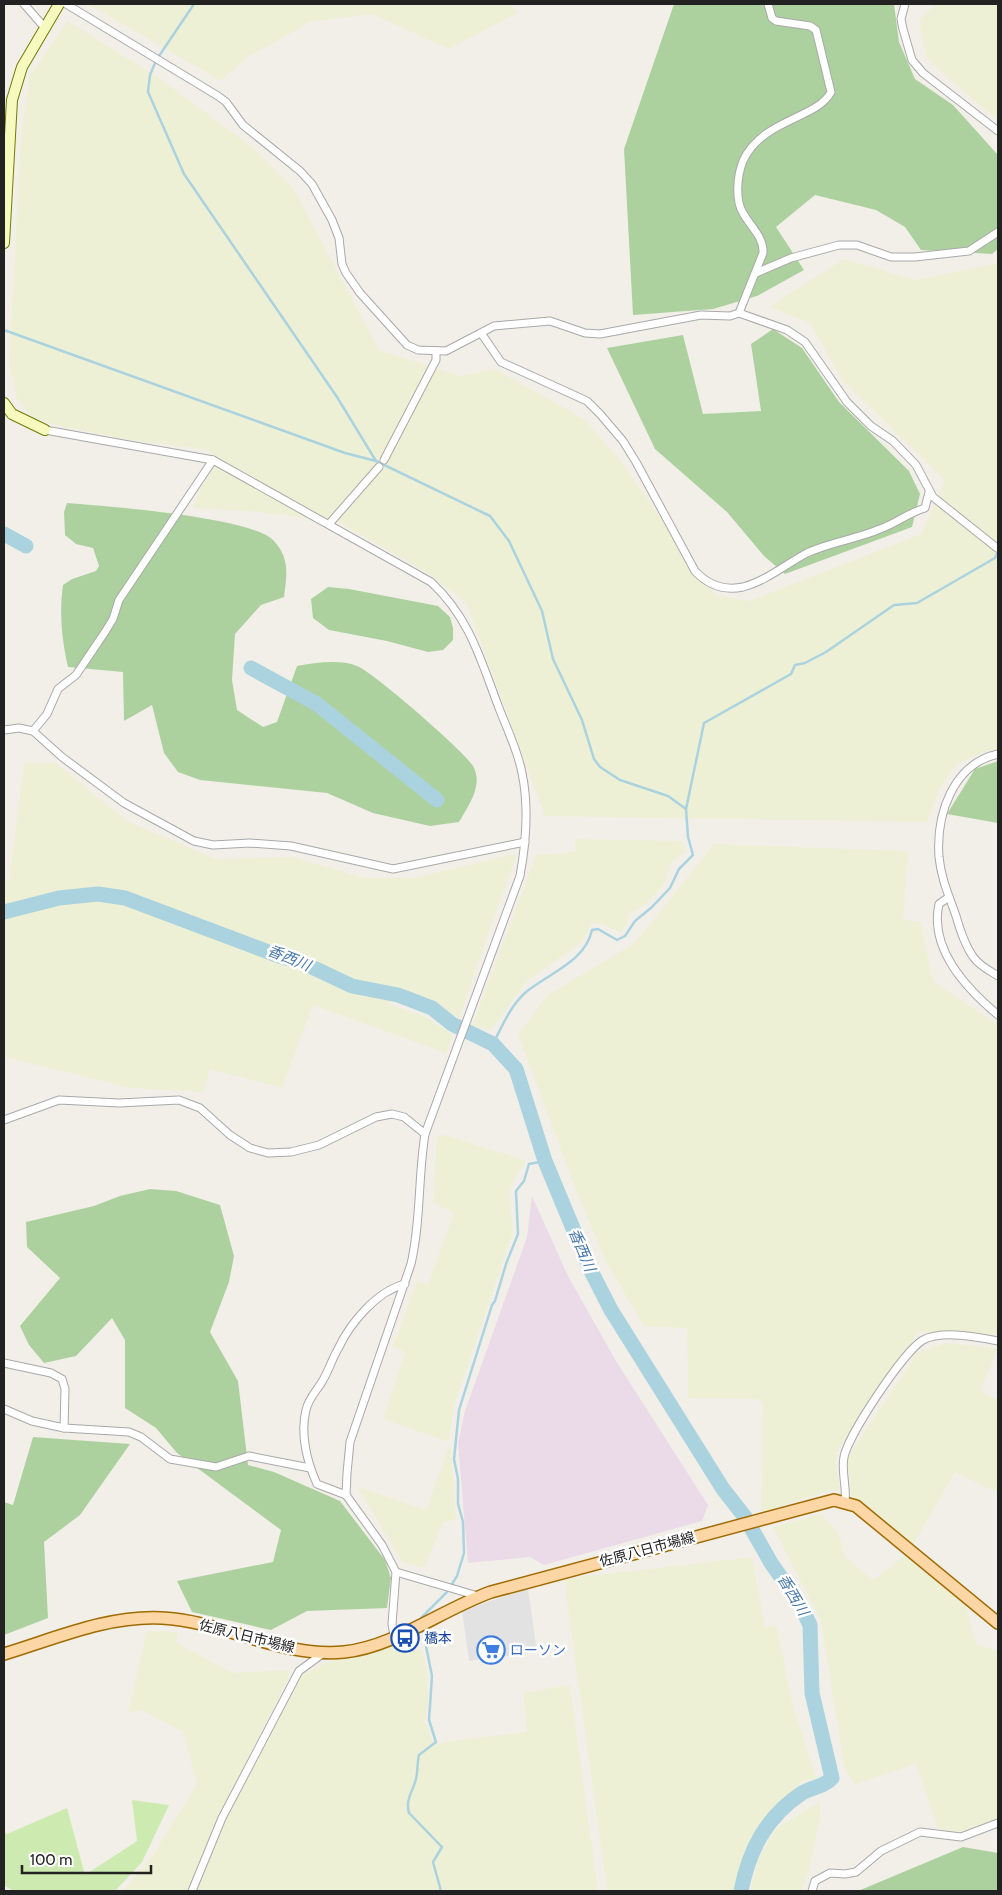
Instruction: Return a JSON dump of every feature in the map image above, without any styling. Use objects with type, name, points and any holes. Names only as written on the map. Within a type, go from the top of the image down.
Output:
[{"type":"main road","name":"佐原八日市場線","points":[[4,1654],[106,1623],[131,1619],[162,1618],[202,1624],[281,1648],[344,1652],[394,1636],[478,1596],[822,1502],[845,1502]]},
{"type":"main road","points":[[845,1502],[856,1506],[998,1622]]},
{"type":"street","points":[[24,4],[45,28]]},
{"type":"street","points":[[4,243],[5,192],[12,100],[22,67],[59,4]]},
{"type":"street","points":[[66,4],[218,96],[226,102],[242,125],[300,171],[326,205],[339,238],[346,273],[360,293],[407,346],[418,350],[446,350],[494,326],[550,321],[585,333],[600,334],[701,315],[730,316],[739,313],[787,330],[805,342],[847,402],[871,426],[893,441],[916,465],[929,492],[997,548]]},
{"type":"street","points":[[739,313],[756,273],[764,248],[756,232],[742,212],[738,198],[739,178],[743,162],[751,149],[765,134],[818,105],[829,97],[831,92],[816,30],[810,26],[776,21],[772,18],[768,4]]},
{"type":"street","points":[[904,4],[901,19],[912,60],[923,74],[998,131]]},
{"type":"street","points":[[756,273],[791,258],[839,245],[857,245],[891,257],[915,258],[969,251],[998,232]]},
{"type":"street","points":[[481,333],[501,362],[587,401],[600,414],[623,441],[695,571],[707,584],[720,587],[742,587],[758,581],[810,552],[881,529],[905,514],[925,508],[929,492]]},
{"type":"street","points":[[384,460],[436,360],[436,351]]},
{"type":"street","points":[[4,403],[12,414],[45,430],[212,460],[431,582],[453,604],[471,634],[522,772],[525,842],[520,876],[425,1134],[420,1162],[416,1245],[405,1284],[350,1442],[346,1495]]},
{"type":"street","points":[[33,731],[47,714],[58,689],[76,675],[113,619],[119,600],[212,460]]},
{"type":"street","points":[[329,524],[379,467]]},
{"type":"street","points":[[4,730],[19,728],[33,731],[62,757],[124,803],[194,841],[213,845],[250,843],[291,846],[393,869],[525,842]]},
{"type":"street","points":[[998,754],[981,759],[962,773],[943,814],[939,835],[940,857],[949,897],[974,958],[998,976]]},
{"type":"street","points":[[949,897],[939,904],[936,919],[948,956],[955,971],[998,1015]]},
{"type":"street","points":[[4,1120],[59,1100],[119,1103],[179,1100],[200,1108],[230,1135],[250,1148],[268,1153],[292,1152],[319,1145],[376,1117],[392,1114],[410,1121],[425,1134]]},
{"type":"street","points":[[394,1636],[392,1624],[396,1572],[382,1545],[346,1495],[317,1484],[310,1468],[304,1435],[306,1411],[311,1396],[323,1381],[338,1347],[355,1323],[392,1287],[405,1284]]},
{"type":"street","points":[[845,1502],[846,1484],[843,1458],[846,1448],[875,1401],[914,1347],[924,1339],[954,1335],[998,1341]]},
{"type":"street","points":[[4,1363],[51,1373],[62,1379],[64,1389],[64,1428]]},
{"type":"street","points":[[4,1409],[32,1421],[64,1428],[129,1432],[141,1437],[170,1459],[216,1467],[249,1456],[310,1468]]},
{"type":"street","points":[[396,1572],[478,1596]]},
{"type":"street","points":[[192,1891],[222,1818],[299,1671],[321,1657],[326,1651]]},
{"type":"street","points":[[812,1891],[816,1881],[826,1875],[856,1872],[882,1851],[920,1832],[961,1837],[998,1822]]},
{"type":"shaded area","points":[[532,1196],[568,1276],[616,1361],[708,1505],[702,1521],[544,1565],[530,1557],[468,1563],[458,1443],[465,1411],[527,1237]]},
{"type":"shaded area","points":[[528,1589],[537,1652],[469,1661],[462,1610]]},
{"type":"green space","points":[[88,4],[509,4],[518,13],[449,49],[372,14],[310,22],[245,59],[221,81]]},
{"type":"green space","points":[[674,4],[894,4],[899,42],[915,79],[953,105],[998,155],[998,249],[992,254],[921,250],[905,227],[876,210],[815,195],[776,227],[804,270],[757,296],[713,309],[633,315],[624,149]]},
{"type":"green space","points":[[936,4],[998,4],[998,121],[926,58],[919,20]]},
{"type":"green space","points":[[68,21],[162,80],[252,147],[294,189],[379,350],[461,376],[495,369],[584,419],[621,461],[715,595],[749,601],[921,534],[945,480],[842,380],[810,323],[769,307],[844,259],[916,280],[998,263],[998,749],[981,753],[957,764],[940,788],[927,822],[545,816],[466,602],[425,571],[338,522],[259,512],[193,508],[202,486],[214,467],[209,450],[137,441],[63,427],[34,418],[17,399],[9,363],[21,135],[30,75]]},
{"type":"green space","points":[[773,329],[802,348],[839,402],[909,471],[920,494],[912,527],[785,574],[764,556],[727,512],[655,449],[607,348],[683,335],[703,414],[761,411],[751,344]]},
{"type":"green space","points":[[67,503],[143,510],[208,519],[259,532],[273,540],[285,560],[284,597],[261,605],[235,634],[232,680],[237,710],[263,727],[277,722],[297,666],[335,662],[357,666],[381,682],[418,713],[473,766],[476,773],[476,788],[459,822],[430,826],[373,813],[327,793],[200,780],[178,772],[164,753],[152,705],[124,721],[123,672],[68,667],[62,627],[63,585],[72,579],[96,571],[99,566],[93,548],[76,544],[65,535],[64,512]]},
{"type":"green space","points":[[328,587],[349,589],[438,606],[450,617],[453,628],[453,640],[443,650],[428,652],[387,641],[329,630],[313,618],[311,599]]},
{"type":"green space","points":[[998,761],[998,823],[947,814],[975,769]]},
{"type":"green space","points":[[24,763],[56,763],[127,821],[216,859],[293,857],[365,878],[414,878],[514,854],[516,856],[459,1018],[418,995],[398,989],[390,1004],[427,1018],[453,1035],[446,1053],[313,1005],[282,1088],[210,1069],[203,1092],[130,1088],[4,1057],[4,881],[9,880]]},
{"type":"green space","points":[[574,839],[681,841],[686,852],[671,862],[666,881],[661,888],[646,904],[629,914],[626,926],[620,932],[602,924],[592,923],[581,943],[528,980],[491,1030],[472,1026],[536,855],[576,852]]},
{"type":"green space","points":[[714,844],[905,851],[908,855],[903,920],[921,922],[934,982],[998,1025],[998,1335],[919,1332],[868,1402],[838,1450],[836,1461],[840,1490],[830,1490],[763,1512],[761,1510],[763,1404],[757,1399],[688,1398],[687,1328],[644,1326],[606,1262],[574,1185],[518,1034],[548,995],[630,946],[643,933]]},
{"type":"green space","points":[[446,1135],[526,1161],[512,1183],[509,1196],[513,1232],[454,1406],[449,1442],[383,1419],[405,1352],[393,1346],[417,1281],[428,1284],[454,1213],[433,1203],[437,1136]]},
{"type":"green space","points":[[150,1189],[176,1191],[220,1205],[234,1256],[229,1282],[210,1332],[238,1381],[248,1465],[274,1472],[340,1501],[385,1560],[391,1578],[387,1608],[307,1611],[271,1630],[192,1612],[177,1581],[273,1562],[281,1530],[177,1453],[156,1428],[125,1408],[125,1340],[112,1318],[76,1356],[44,1363],[29,1345],[20,1326],[60,1278],[27,1247],[26,1222],[94,1206],[120,1196]]},
{"type":"green space","points":[[945,1343],[998,1348],[980,1391],[998,1400],[998,1493],[955,1472],[913,1545],[851,1496],[847,1458],[918,1352]]},
{"type":"green space","points":[[33,1437],[130,1444],[80,1515],[44,1542],[48,1618],[4,1635],[4,1502],[13,1505]]},
{"type":"green space","points":[[448,1448],[451,1449],[456,1519],[443,1523],[424,1568],[402,1562],[357,1486],[426,1510]]},
{"type":"green space","points":[[821,1514],[838,1532],[846,1558],[873,1580],[907,1554],[965,1603],[976,1644],[998,1651],[998,1818],[973,1830],[952,1832],[938,1828],[916,1764],[855,1784],[844,1766],[821,1621],[773,1527]]},
{"type":"green space","points":[[752,1557],[765,1627],[777,1626],[791,1698],[816,1778],[804,1780],[759,1824],[749,1844],[736,1891],[607,1891],[564,1579]]},
{"type":"green space","points":[[147,1631],[178,1632],[176,1642],[232,1673],[290,1670],[287,1681],[221,1812],[188,1891],[123,1891],[153,1855],[197,1784],[183,1732],[142,1710],[128,1713]]},
{"type":"green space","points":[[400,1642],[403,1648],[414,1647],[415,1650],[421,1649],[427,1669],[428,1700],[425,1721],[432,1740],[440,1744],[527,1732],[523,1693],[570,1685],[598,1891],[194,1891],[240,1789],[298,1677],[334,1659],[351,1657]]},
{"type":"green space","points":[[132,1800],[169,1805],[142,1862],[115,1891],[13,1891],[4,1885],[4,1832],[7,1834],[67,1808],[85,1875],[137,1841]]},
{"type":"green space","points":[[820,1802],[820,1818],[809,1872],[801,1891],[750,1891],[759,1857],[777,1828]]},
{"type":"green space","points":[[963,1847],[998,1853],[998,1891],[858,1891]]},
{"type":"waterway","points":[[159,56],[194,4]]},
{"type":"waterway","points":[[155,63],[150,75],[148,92],[184,174],[337,397],[376,461]]},
{"type":"waterway","points":[[4,330],[345,453],[376,461],[490,516],[509,541],[542,611],[553,659],[582,720],[594,759],[600,767],[620,780],[668,796],[686,809]]},
{"type":"waterway","points":[[4,534],[26,546]]},
{"type":"waterway","points":[[493,1044],[511,1009],[526,992],[574,959],[582,951],[592,930],[598,929],[617,940],[625,936],[635,921],[670,888],[679,869],[693,855],[688,837],[686,809],[704,723],[791,674],[795,665],[805,663],[826,652],[894,605],[917,603],[995,558],[998,551]]},
{"type":"waterway","points":[[251,668],[317,704],[437,800]]},
{"type":"waterway","name":"香西川","points":[[4,912],[59,898],[98,894],[125,898],[279,956],[301,962],[352,986],[398,995],[432,1008],[452,1024],[493,1044],[516,1069],[545,1161],[589,1267],[611,1310],[723,1489],[745,1517],[771,1563],[800,1604],[810,1625],[812,1693],[832,1778],[802,1793],[789,1802],[769,1824],[754,1848],[741,1891]]},
{"type":"waterway","points":[[452,1584],[457,1576],[464,1553],[463,1522],[458,1504],[458,1479],[454,1459],[459,1410],[492,1305],[518,1234],[516,1191],[524,1181],[529,1164],[545,1161]]},
{"type":"waterway","points":[[421,1618],[447,1592]]},
{"type":"waterway","points":[[423,1631],[432,1676],[429,1720],[436,1742],[419,1755],[417,1776],[408,1808],[409,1813],[442,1847],[433,1862],[441,1891]]},
{"type":"place","name":"橋本","points":[[405,1638]]},
{"type":"place","name":"ローソン","points":[[491,1650]]}]
